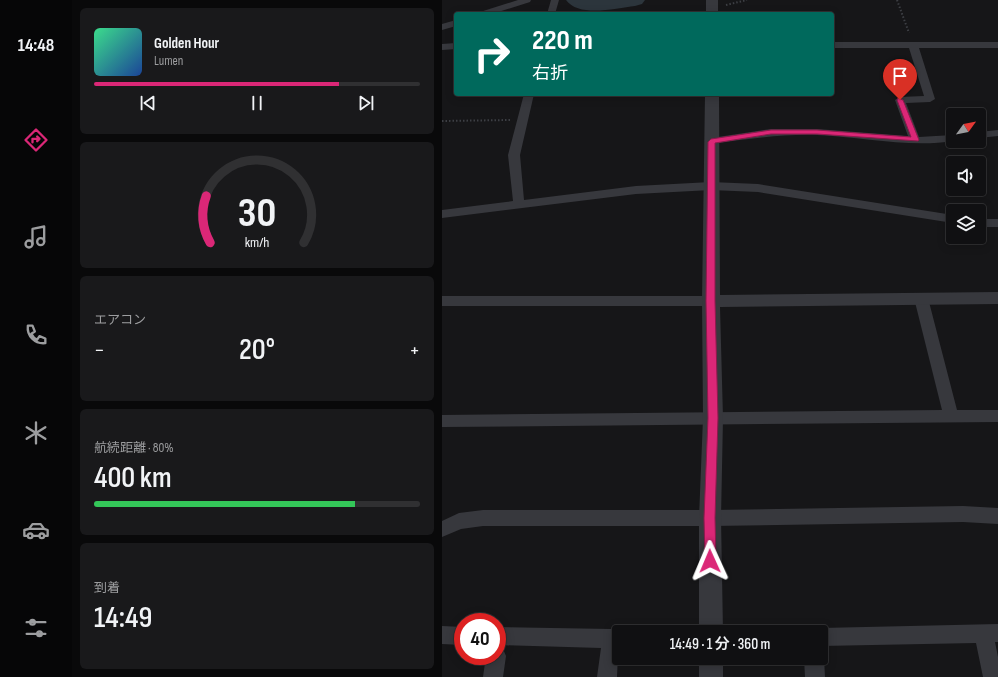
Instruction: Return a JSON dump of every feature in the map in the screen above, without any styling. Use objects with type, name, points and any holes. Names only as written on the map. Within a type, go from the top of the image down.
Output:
[{"type":"street","points":[[489,12],[527,0]]},
{"type":"street","points":[[552,12],[555,0]]},
{"type":"street","points":[[442,27],[454,24]]},
{"type":"street","points":[[834,45],[998,45]]},
{"type":"street","points":[[913,45],[930,99],[900,100],[915,140]]},
{"type":"street","points":[[442,47],[454,46]]},
{"type":"street","points":[[519,204],[514,155],[528,96]]},
{"type":"street","points":[[711,625],[710,518],[713,418],[711,301],[712,96]]},
{"type":"street","points":[[711,142],[771,132],[817,132],[926,141],[946,139]]},
{"type":"street","points":[[986,134],[998,133]]},
{"type":"street","points":[[442,214],[636,190],[711,186],[758,188],[946,217]]},
{"type":"street","points":[[986,223],[998,223]]},
{"type":"street","points":[[921,298],[951,417]]},
{"type":"street","points":[[442,301],[711,301],[998,298]]},
{"type":"street","points":[[442,420],[998,416]]},
{"type":"street","points":[[442,529],[459,521],[483,518],[710,518],[963,514],[998,516]]},
{"type":"street","points":[[828,638],[991,633],[993,677]]},
{"type":"street","points":[[442,635],[454,636]]},
{"type":"street","points":[[506,642],[612,639]]},
{"type":"street","points":[[607,677],[612,653]]},
{"type":"street","points":[[493,677],[495,665]]},
{"type":"street","points":[[711,665],[711,677]]},
{"type":"street","points":[[814,665],[815,677]]},
{"type":"path","points":[[712,7],[747,0]]},
{"type":"path","points":[[897,0],[913,45]]},
{"type":"path","points":[[442,121],[522,120]]},
{"type":"waterway","points":[[576,0],[586,5],[635,0]]},
{"type":"route","points":[[710,561],[713,418],[711,142],[771,132],[817,132],[915,140],[900,100]]}]
